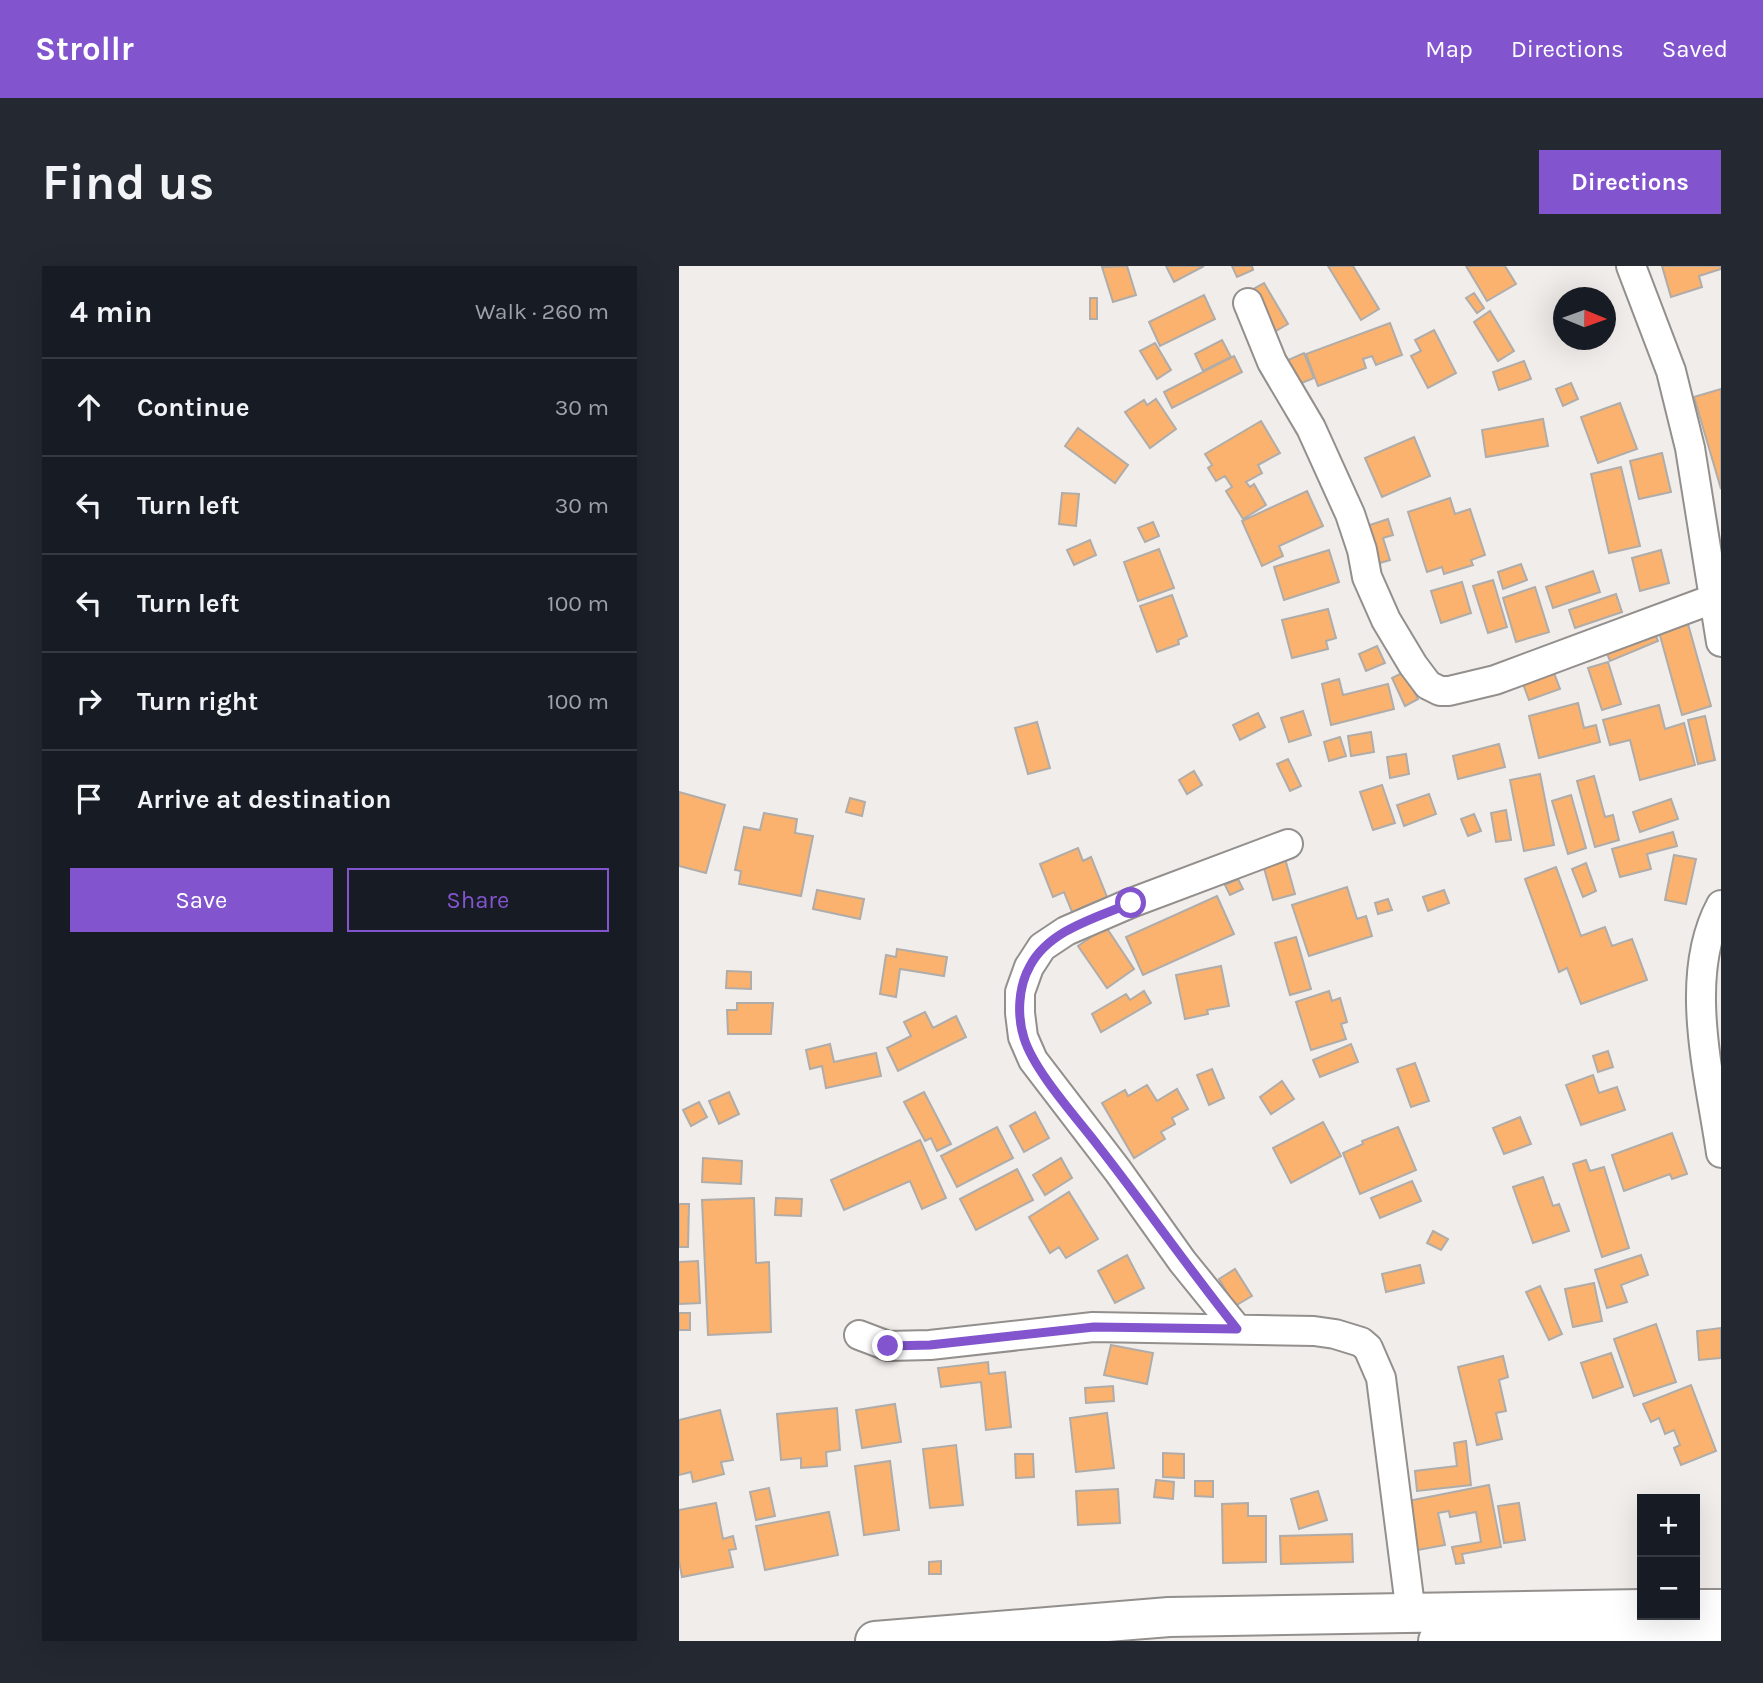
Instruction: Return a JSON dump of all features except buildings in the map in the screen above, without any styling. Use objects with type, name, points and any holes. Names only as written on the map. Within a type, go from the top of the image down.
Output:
[{"type":"main road","points":[[875,1641],[1169,1617],[1637,1609]]},
{"type":"main road","points":[[1700,1609],[1721,1609]]},
{"type":"main road","points":[[1438,1641],[1721,1638]]},
{"type":"street","points":[[1631,266],[1671,371],[1712,534],[1713,599],[1721,642]]},
{"type":"street","points":[[1248,303],[1272,362],[1311,428],[1350,514],[1362,550],[1367,577],[1385,620],[1428,685],[1440,691],[1449,691],[1495,680],[1713,599]]},
{"type":"street","points":[[1237,1329],[1182,1261],[1118,1171],[1033,1060],[1023,1037],[1020,992],[1029,967],[1042,947],[1066,931],[1131,903],[1288,844]]},
{"type":"street","points":[[1721,905],[1707,937],[1702,984],[1702,1021],[1721,1153]]},
{"type":"street","points":[[859,1335],[888,1346],[930,1345],[1094,1327],[1314,1331],[1353,1339],[1368,1348],[1381,1378],[1411,1614]]},
{"type":"route","points":[[888,1346],[930,1345],[1094,1327],[1237,1329],[1182,1261],[1118,1171],[1033,1060],[1023,1037],[1020,992],[1029,967],[1042,947],[1066,931],[1131,903]]}]
